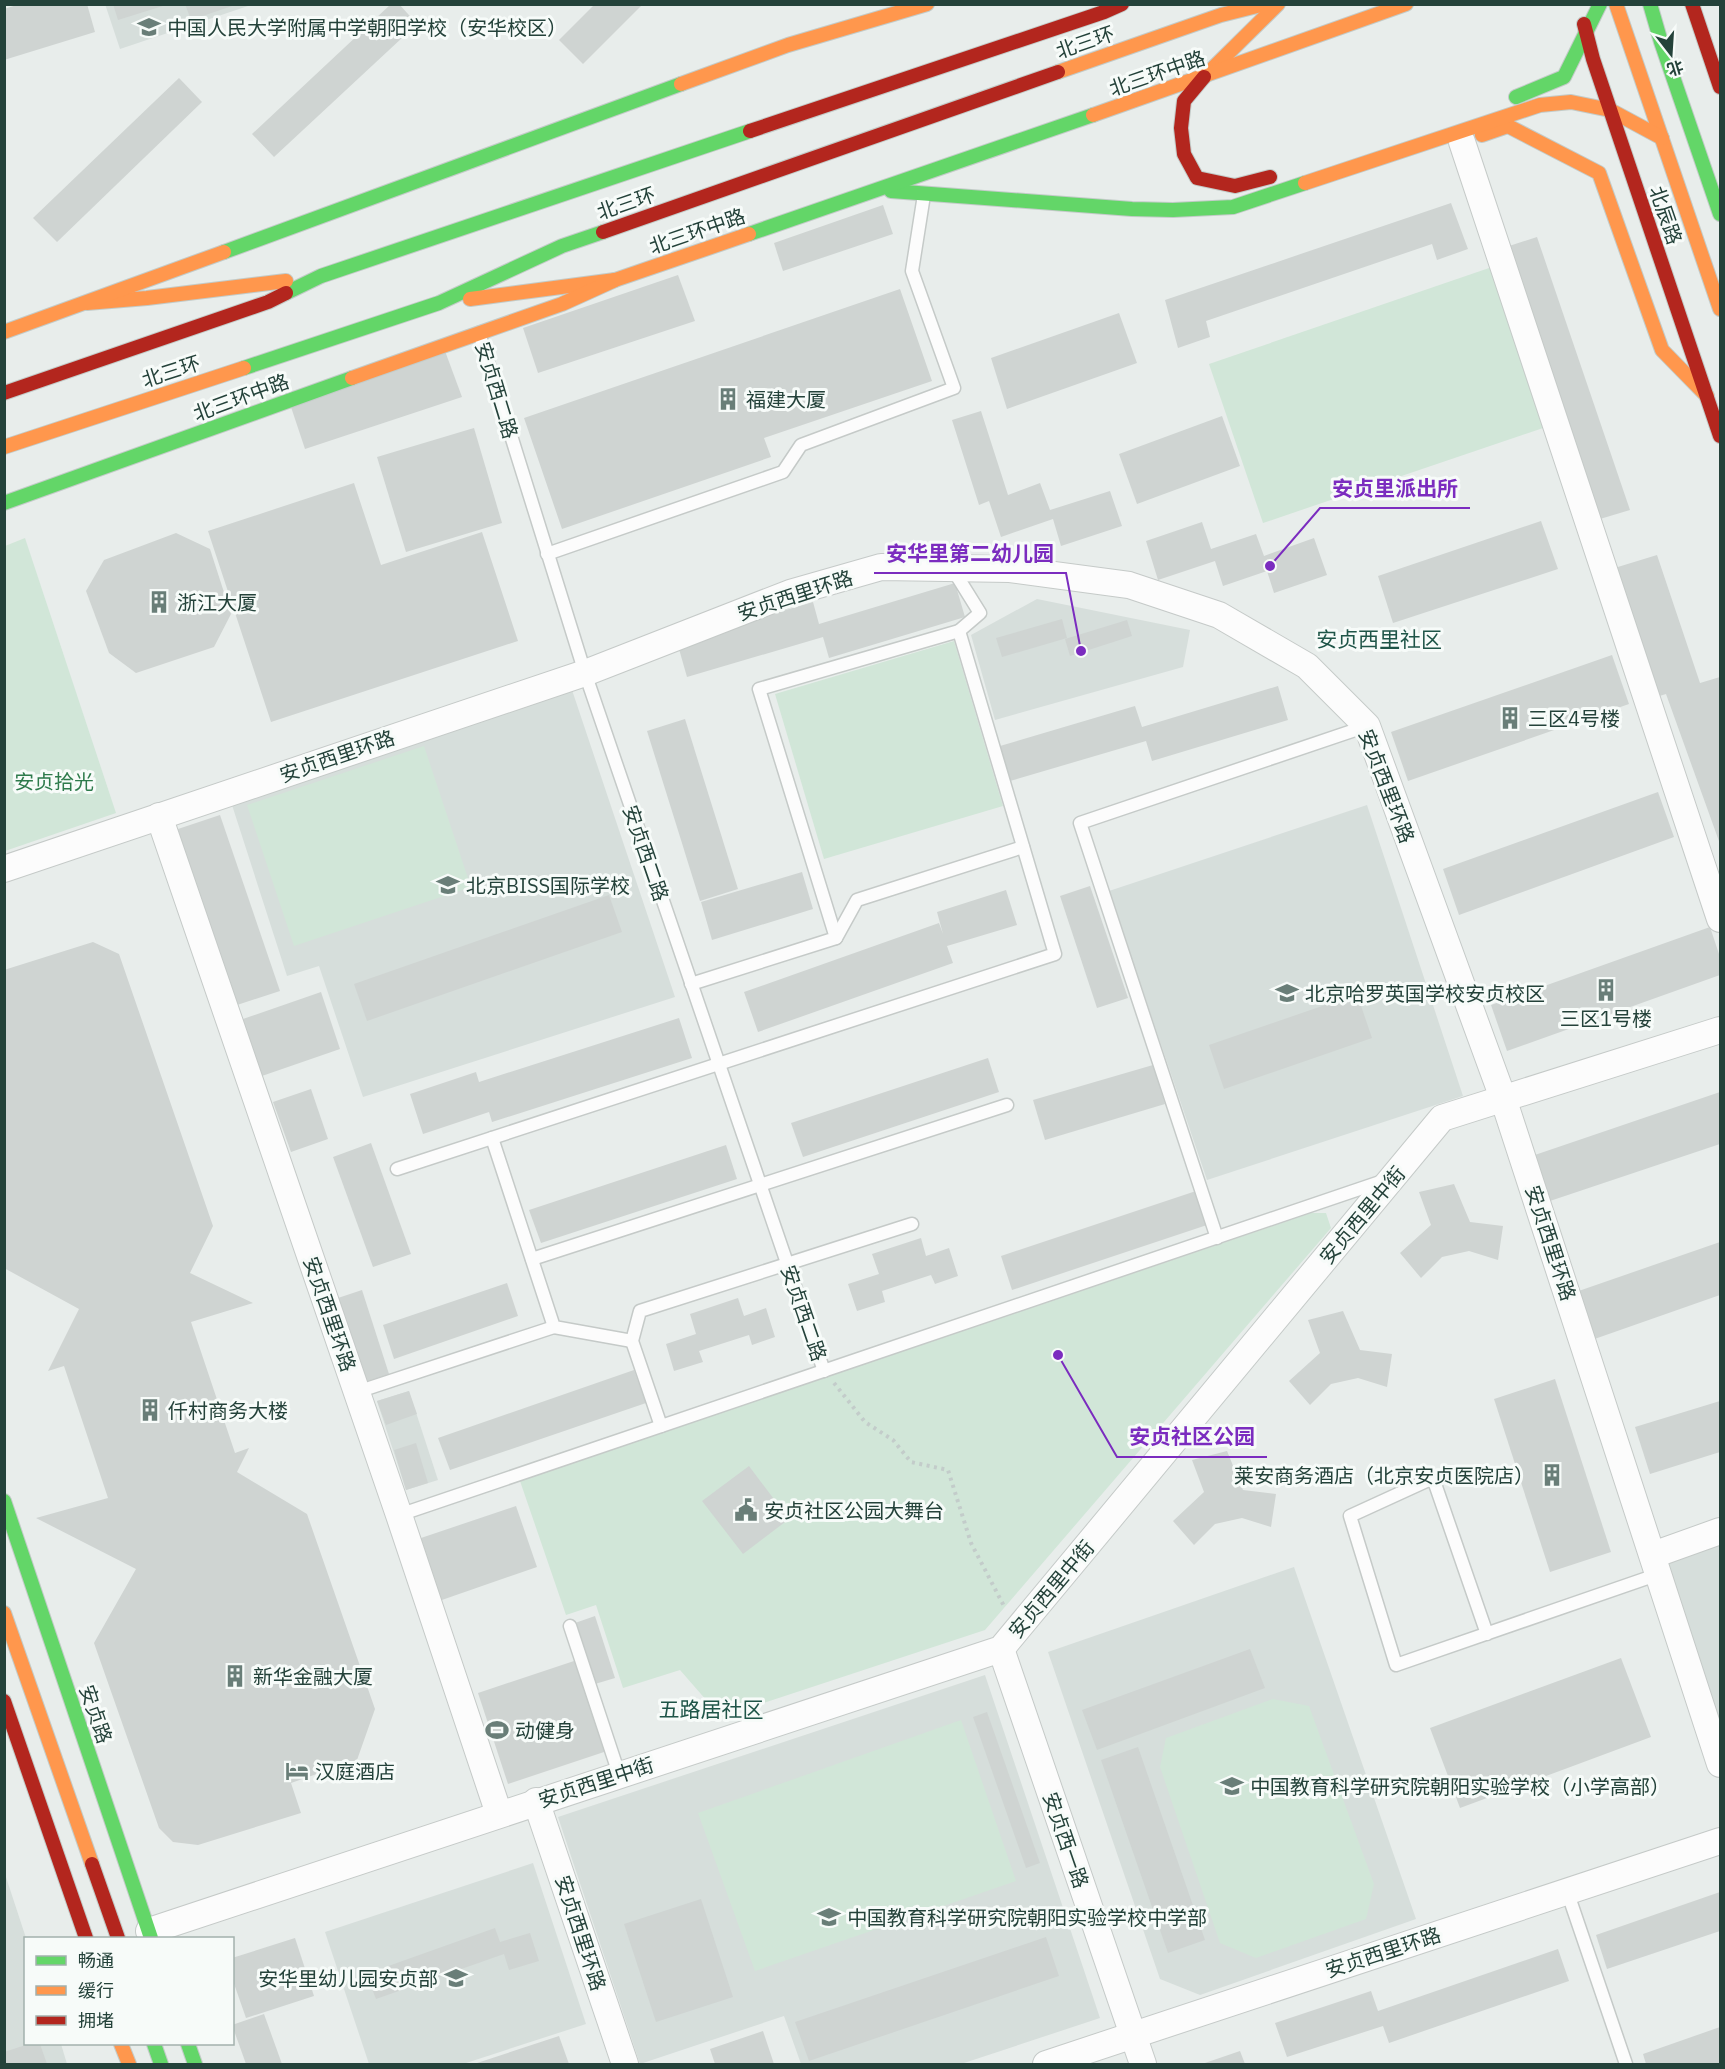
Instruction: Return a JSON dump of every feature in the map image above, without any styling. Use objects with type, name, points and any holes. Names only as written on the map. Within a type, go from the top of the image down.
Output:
[{"type":"main road","points":[[4,332],[788,45],[927,4]]},
{"type":"main road","name":"北三环","points":[[4,393],[268,302],[321,276],[1122,4]]},
{"type":"main road","name":"北三环","points":[[4,447],[439,303],[562,246],[1221,15],[1265,4]]},
{"type":"main road","points":[[1278,4],[1204,77],[1184,101],[1181,128],[1184,154],[1197,178],[1235,186],[1286,171]]},
{"type":"main road","name":"北三环中路","points":[[4,503],[562,304],[615,280],[1204,77],[1406,4]]},
{"type":"main road","points":[[1500,102],[1523,95],[1564,77],[1600,4]]},
{"type":"main road","name":"北辰路","points":[[1616,4],[1720,309]]},
{"type":"main road","points":[[1650,4],[1720,214]]},
{"type":"main road","points":[[1692,4],[1717,82]]},
{"type":"main road","name":"北辰路","points":[[1582,14],[1593,59],[1720,436]]},
{"type":"main road","points":[[788,45],[814,25]]},
{"type":"main road","points":[[875,189],[1132,209],[1173,210],[1233,207],[1540,105],[1571,102],[1610,110],[1662,138]]},
{"type":"main road","points":[[1692,133],[1701,114]]},
{"type":"main road","points":[[1220,221],[1252,214],[1508,126],[1599,173],[1662,350],[1707,396]]},
{"type":"main road","points":[[1132,209],[1176,225]]},
{"type":"main road","points":[[87,303],[147,298],[321,276]]},
{"type":"main road","points":[[439,303],[615,280]]},
{"type":"main road","points":[[23,456],[48,432]]},
{"type":"main road","name":"安贞路","points":[[4,1501],[150,1935]]},
{"type":"main road","points":[[4,1613],[118,1937]]},
{"type":"main road","points":[[20,1658],[63,1675]]},
{"type":"main road","points":[[4,1701],[86,1937]]},
{"type":"main road","points":[[13,1769],[21,1751]]},
{"type":"main road","points":[[122,2045],[129,2064]]},
{"type":"main road","points":[[155,2045],[161,2064]]},
{"type":"main road","points":[[189,2045],[195,2064]]},
{"type":"street","points":[[1462,142],[1720,919]]},
{"type":"street","name":"安贞西里环路","points":[[4,869],[585,673],[790,593],[881,567],[1010,569],[1129,585],[1219,615],[1307,666],[1367,726],[1503,1098],[1720,1764]]},
{"type":"street","name":"安贞西里环路","points":[[159,816],[499,1814]]},
{"type":"street","name":"安贞西里中街","points":[[150,1935],[1009,1639],[1442,1118],[1720,1030]]},
{"type":"street","points":[[1656,1565],[1720,1531]]},
{"type":"street","name":"安贞西一路","points":[[1009,1639],[1143,2064]]},
{"type":"street","name":"安贞西里环路","points":[[536,1801],[625,2064]]},
{"type":"street","name":"安贞西里环路","points":[[1046,2064],[1720,1840]]},
{"type":"lane","points":[[547,554],[783,472],[801,445],[954,388],[912,271],[931,171]]},
{"type":"lane","name":"安贞西二路","points":[[479,332],[585,673],[824,1371]]},
{"type":"lane","points":[[836,938],[759,689],[959,631],[980,613],[952,568]]},
{"type":"lane","points":[[397,1169],[1055,954],[959,631]]},
{"type":"lane","points":[[1217,1238],[1080,822],[1367,726]]},
{"type":"lane","points":[[691,984],[836,938],[857,900],[1023,847]]},
{"type":"lane","points":[[532,1259],[1007,1105]]},
{"type":"lane","points":[[492,1138],[554,1327]]},
{"type":"lane","points":[[399,1515],[1393,1178]]},
{"type":"lane","points":[[661,1426],[632,1341],[640,1311],[912,1224]]},
{"type":"lane","points":[[357,1392],[554,1327],[632,1341]]},
{"type":"lane","points":[[1487,1634],[1433,1478],[1350,1516],[1396,1665],[1487,1634],[1656,1565]]},
{"type":"lane","points":[[570,1626],[619,1774]]},
{"type":"lane","points":[[1567,1891],[1626,2064]]},
{"type":"path","points":[[824,1371],[865,1422],[893,1440],[911,1462],[948,1470],[971,1543],[1009,1639]]},
{"type":"shaded area","name":"中国人民大学附属中学朝阳学校（安华校区）","points":[[105,4],[251,5],[120,49]]},
{"type":"shaded area","points":[[1037,599],[1190,630],[1183,667],[995,720],[971,635]]},
{"type":"shaded area","name":"北京BISS国际学校","points":[[572,690],[675,997],[363,1097],[319,966],[287,976],[232,805]]},
{"type":"shaded area","name":"北京哈罗英国学校安贞校区","points":[[1367,805],[1463,1096],[1207,1180],[1109,891]]},
{"type":"shaded area","points":[[409,1391],[438,1480],[406,1490],[377,1401]]},
{"type":"shaded area","points":[[1720,1544],[1720,1724],[1665,1563]]},
{"type":"shaded area","name":"中国教育科学研究院朝阳实验学校（小学高部）","points":[[1294,1567],[1416,1919],[1200,1995],[1160,1979],[1048,1652]]},
{"type":"shaded area","name":"中国教育科学研究院朝阳实验学校中学部","points":[[985,1675],[1100,2018],[961,2064],[801,2064],[784,2016],[640,2064],[558,1817]]},
{"type":"shaded area","name":"安华里幼儿园安贞部","points":[[533,1863],[586,2024],[463,2064],[369,2064],[325,1932]]},
{"type":"shaded area","points":[[4,1871],[26,1937],[24,2045],[61,2045],[67,2064],[5,2064]]},
{"type":"green space","points":[[1492,267],[1546,427],[1263,523],[1209,364]]},
{"type":"green space","name":"安贞拾光","points":[[25,538],[116,813],[5,851],[5,546]]},
{"type":"green space","points":[[954,641],[1003,806],[824,859],[775,694]]},
{"type":"green space","points":[[424,746],[471,887],[294,946],[247,805]]},
{"type":"green space","points":[[1311,1213],[1326,1213],[1331,1228],[985,1630],[721,1717],[680,1670],[623,1688],[596,1605],[566,1615],[520,1481]]},
{"type":"green space","points":[[1273,1699],[1309,1706],[1374,1884],[1366,1919],[1256,1958],[1220,1943],[1160,1767],[1166,1738]]},
{"type":"green space","points":[[961,1720],[1016,1881],[755,1971],[698,1813]]},
{"type":"building","points":[[20,4],[87,4],[95,32],[4,60],[4,9]]},
{"type":"building","points":[[113,4],[166,4],[166,5],[118,20]]},
{"type":"building","points":[[185,4],[234,4],[235,5],[191,20]]},
{"type":"building","points":[[391,4],[399,4],[417,24],[274,157],[252,134]]},
{"type":"building","points":[[595,4],[643,4],[583,64],[559,40]]},
{"type":"building","points":[[179,78],[202,102],[57,242],[33,218]]},
{"type":"building","points":[[1451,203],[1468,249],[1437,260],[1432,244],[1206,321],[1210,337],[1178,348],[1165,300]]},
{"type":"building","points":[[883,205],[893,234],[783,271],[774,243]]},
{"type":"building","points":[[1537,237],[1630,510],[1600,519],[1506,247]]},
{"type":"building","points":[[678,275],[695,321],[538,373],[523,328]]},
{"type":"building","name":"福建大厦","points":[[900,289],[932,381],[764,438],[771,457],[562,529],[524,418]]},
{"type":"building","points":[[1119,313],[1137,363],[1007,409],[991,358]]},
{"type":"building","points":[[445,351],[462,397],[305,449],[290,404]]},
{"type":"building","points":[[981,411],[1008,495],[1040,483],[1050,510],[1110,491],[1122,526],[1061,546],[1053,519],[1001,537],[989,501],[979,505],[952,420]]},
{"type":"building","points":[[1222,416],[1240,466],[1137,504],[1119,454]]},
{"type":"building","points":[[474,428],[502,523],[406,552],[377,457]]},
{"type":"building","points":[[354,483],[381,565],[482,532],[518,641],[271,722],[208,531]]},
{"type":"building","points":[[1541,521],[1558,569],[1393,623],[1378,576]]},
{"type":"building","points":[[1202,522],[1211,549],[1256,534],[1264,556],[1314,538],[1327,575],[1274,593],[1267,571],[1223,586],[1215,561],[1158,580],[1146,541]]},
{"type":"building","name":"浙江大厦","points":[[176,533],[210,549],[231,614],[214,647],[136,673],[109,653],[86,591],[104,560]]},
{"type":"building","points":[[1657,555],[1700,683],[1720,677],[1720,844],[1666,694],[1653,698],[1608,570]]},
{"type":"building","points":[[955,583],[965,617],[829,658],[823,637],[687,677],[677,642],[813,602],[819,624]]},
{"type":"building","points":[[1062,619],[1067,638],[1002,657],[996,638]]},
{"type":"building","points":[[1127,620],[1132,636],[1070,656],[1065,639]]},
{"type":"building","name":"三区4号楼","points":[[1612,655],[1629,704],[1408,781],[1391,732]]},
{"type":"building","points":[[1278,686],[1288,720],[1152,761],[1146,741],[1010,781],[1000,746],[1135,706],[1142,727]]},
{"type":"building","points":[[685,719],[738,889],[700,901],[647,731]]},
{"type":"building","points":[[1658,792],[1674,837],[1459,915],[1443,869]]},
{"type":"building","points":[[220,815],[280,991],[231,1007],[172,831]]},
{"type":"building","points":[[802,872],[813,909],[712,940],[701,902]]},
{"type":"building","points":[[1090,886],[1128,998],[1097,1008],[1060,896]]},
{"type":"building","points":[[1006,890],[1017,925],[947,946],[953,963],[758,1032],[744,992],[939,923],[943,934],[937,912]]},
{"type":"building","points":[[609,895],[622,932],[367,1021],[354,984]]},
{"type":"building","name":"三区1号楼","points":[[1710,927],[1720,957],[1720,975],[1507,1051],[1491,1005]]},
{"type":"building","points":[[93,942],[119,954],[213,1226],[190,1273],[253,1303],[191,1322],[235,1453],[249,1448],[237,1472],[307,1514],[375,1709],[357,1760],[291,1783],[301,1813],[198,1845],[173,1842],[159,1828],[94,1643],[136,1569],[36,1518],[108,1498],[64,1366],[48,1371],[79,1309],[4,1268],[4,970]]},
{"type":"building","points":[[321,992],[340,1049],[259,1077],[240,1020]]},
{"type":"building","points":[[1357,994],[1372,1038],[1224,1089],[1209,1045]]},
{"type":"building","points":[[679,1018],[692,1058],[492,1122],[489,1112],[423,1134],[410,1094],[476,1072],[479,1082]]},
{"type":"building","points":[[988,1058],[999,1092],[803,1157],[791,1123]]},
{"type":"building","points":[[1153,1065],[1165,1104],[1045,1140],[1033,1100]]},
{"type":"building","points":[[311,1089],[328,1139],[291,1152],[273,1102]]},
{"type":"building","points":[[1720,1092],[1720,1144],[1541,1204],[1526,1158]]},
{"type":"building","points":[[371,1143],[411,1254],[373,1267],[333,1157]]},
{"type":"building","points":[[726,1145],[737,1179],[541,1243],[529,1210]]},
{"type":"building","points":[[1454,1184],[1470,1222],[1503,1226],[1498,1260],[1469,1251],[1442,1257],[1421,1278],[1400,1253],[1431,1225],[1419,1192]]},
{"type":"building","points":[[1196,1191],[1207,1225],[1012,1290],[1001,1256]]},
{"type":"building","points":[[921,1238],[926,1256],[949,1248],[958,1276],[935,1284],[931,1275],[882,1291],[885,1302],[857,1311],[848,1284],[879,1274],[872,1254]]},
{"type":"building","points":[[1720,1242],[1720,1295],[1586,1342],[1570,1294]]},
{"type":"building","points":[[507,1283],[518,1316],[394,1359],[383,1325]]},
{"type":"building","points":[[362,1290],[389,1374],[365,1382],[338,1298]]},
{"type":"building","points":[[738,1298],[744,1316],[766,1308],[775,1337],[752,1345],[749,1335],[699,1351],[703,1362],[674,1371],[666,1344],[696,1334],[690,1314]]},
{"type":"building","points":[[1343,1311],[1360,1350],[1392,1354],[1387,1387],[1358,1378],[1331,1384],[1310,1405],[1289,1381],[1320,1353],[1308,1320]]},
{"type":"building","points":[[634,1370],[646,1403],[450,1470],[438,1438]]},
{"type":"building","name":"莱安商务酒店（北京安贞医院店）","points":[[1555,1379],[1611,1552],[1550,1572],[1494,1399]]},
{"type":"building","points":[[409,1391],[417,1414],[386,1425],[377,1401]]},
{"type":"building","points":[[1720,1401],[1720,1452],[1650,1474],[1635,1427]]},
{"type":"building","points":[[416,1443],[428,1483],[406,1490],[394,1450]]},
{"type":"building","points":[[1227,1451],[1243,1490],[1276,1494],[1271,1527],[1242,1518],[1215,1524],[1194,1545],[1173,1521],[1204,1492],[1192,1460]]},
{"type":"building","name":"安贞社区公园大舞台","points":[[749,1466],[789,1519],[743,1554],[702,1501]]},
{"type":"building","points":[[516,1506],[537,1567],[439,1601],[418,1539]]},
{"type":"building","points":[[595,1616],[615,1678],[595,1684],[575,1623]]},
{"type":"building","points":[[1250,1649],[1265,1688],[1097,1750],[1082,1710]]},
{"type":"building","points":[[1621,1658],[1651,1737],[1460,1808],[1430,1728]]},
{"type":"building","points":[[577,1660],[607,1751],[508,1784],[478,1693]]},
{"type":"building","points":[[987,1712],[1040,1863],[1026,1868],[973,1717]]},
{"type":"building","points":[[1138,1747],[1205,1940],[1168,1953],[1101,1760]]},
{"type":"building","points":[[1720,1892],[1720,1931],[1607,1969],[1596,1935]]},
{"type":"building","points":[[701,1899],[733,1997],[656,2022],[624,1924]]},
{"type":"building","points":[[495,1928],[500,1942],[530,1933],[539,1961],[509,1970],[504,1954],[376,1999],[366,1974]]},
{"type":"building","points":[[1046,1937],[1059,1976],[809,2061],[795,2022]]},
{"type":"building","points":[[295,1938],[314,1996],[246,2018],[234,1984],[234,1957]]},
{"type":"building","points":[[1558,1949],[1569,1981],[1389,2043],[1383,2026],[1287,2057],[1275,2023],[1371,1991],[1378,2011]]},
{"type":"building","points":[[264,2014],[282,2064],[246,2064],[234,2031],[234,2024]]},
{"type":"building","points":[[1720,2027],[1720,2064],[1646,2064],[1643,2054]]},
{"type":"building","points":[[763,2031],[774,2064],[715,2064],[710,2049]]},
{"type":"building","points":[[559,2036],[569,2064],[474,2064]]},
{"type":"building","points":[[26,2045],[40,2045],[47,2064],[4,2064],[4,2052]]},
{"type":"building","points":[[1240,2051],[1245,2064],[1202,2064]]},
{"type":"traffic: fast","points":[[1516,97],[1564,77],[1600,4]]},
{"type":"traffic: fast","points":[[1650,4],[1720,214]]},
{"type":"traffic: fast","points":[[224,252],[681,84]]},
{"type":"traffic: fast","points":[[749,234],[1093,115]]},
{"type":"traffic: fast","points":[[286,293],[321,276],[750,131]]},
{"type":"traffic: fast","points":[[891,191],[1173,210],[1233,207],[1305,183]]},
{"type":"traffic: fast","points":[[244,368],[439,303],[562,246],[603,232]]},
{"type":"traffic: fast","points":[[4,503],[352,378]]},
{"type":"traffic: fast","points":[[4,1501],[151,1937]]},
{"type":"traffic: fast","points":[[154,2045],[161,2064]]},
{"type":"traffic: fast","points":[[188,2045],[195,2064]]},
{"type":"traffic: slow","points":[[681,84],[788,45],[927,4]]},
{"type":"traffic: slow","points":[[1058,72],[1221,15],[1265,4]]},
{"type":"traffic: slow","points":[[1204,77],[1278,4]]},
{"type":"traffic: slow","points":[[1093,115],[1406,4]]},
{"type":"traffic: slow","points":[[1616,4],[1720,309]]},
{"type":"traffic: slow","points":[[1305,183],[1540,105],[1571,102],[1610,110],[1662,138]]},
{"type":"traffic: slow","points":[[1482,135],[1508,126],[1599,173],[1662,350],[1707,396]]},
{"type":"traffic: slow","points":[[352,378],[562,304],[615,280],[749,234]]},
{"type":"traffic: slow","points":[[4,332],[224,252]]},
{"type":"traffic: slow","points":[[470,299],[615,280]]},
{"type":"traffic: slow","points":[[87,303],[286,281]]},
{"type":"traffic: slow","points":[[4,447],[244,368]]},
{"type":"traffic: slow","points":[[4,1613],[92,1864]]},
{"type":"traffic: slow","points":[[121,2045],[129,2064]]},
{"type":"traffic: jam","points":[[750,131],[1122,4]]},
{"type":"traffic: jam","points":[[1692,4],[1720,87]]},
{"type":"traffic: jam","points":[[1584,24],[1593,59],[1720,436]]},
{"type":"traffic: jam","points":[[603,232],[1058,72]]},
{"type":"traffic: jam","points":[[1204,77],[1184,101],[1181,128],[1184,154],[1197,178],[1235,186],[1270,177]]},
{"type":"traffic: jam","points":[[4,393],[268,302],[286,293]]},
{"type":"traffic: jam","points":[[4,1701],[86,1937]]},
{"type":"traffic: jam","points":[[92,1864],[118,1937]]},
{"type":"place","name":"中国人民大学附属中学朝阳学校（安华校区）","points":[[149,27]]},
{"type":"place","name":"福建大厦","points":[[728,399]]},
{"type":"place","name":"安贞里派出所","points":[[1270,566]]},
{"type":"place","name":"浙江大厦","points":[[159,602]]},
{"type":"place","name":"安华里第二幼儿园","points":[[1081,651]]},
{"type":"place","name":"三区4号楼","points":[[1510,718]]},
{"type":"place","name":"北京BISS国际学校","points":[[448,885]]},
{"type":"place","name":"三区1号楼","points":[[1606,990]]},
{"type":"place","name":"北京哈罗英国学校安贞校区","points":[[1287,993]]},
{"type":"place","name":"安贞社区公园","points":[[1058,1355]]},
{"type":"place","name":"仟村商务大楼","points":[[150,1410]]},
{"type":"place","name":"莱安商务酒店（北京安贞医院店）","points":[[1552,1475]]},
{"type":"place","name":"安贞社区公园大舞台","points":[[746,1510]]},
{"type":"place","name":"新华金融大厦","points":[[235,1676]]},
{"type":"place","name":"动健身","points":[[497,1730]]},
{"type":"place","name":"汉庭酒店","points":[[297,1771]]},
{"type":"place","name":"中国教育科学研究院朝阳实验学校（小学高部）","points":[[1232,1786]]},
{"type":"place","name":"中国教育科学研究院朝阳实验学校中学部","points":[[829,1917]]},
{"type":"place","name":"安华里幼儿园安贞部","points":[[456,1978]]},
{"type":"district","name":"安贞西里社区","points":[[1379,639]]},
{"type":"district","name":"五路居社区","points":[[711,1709]]}]
